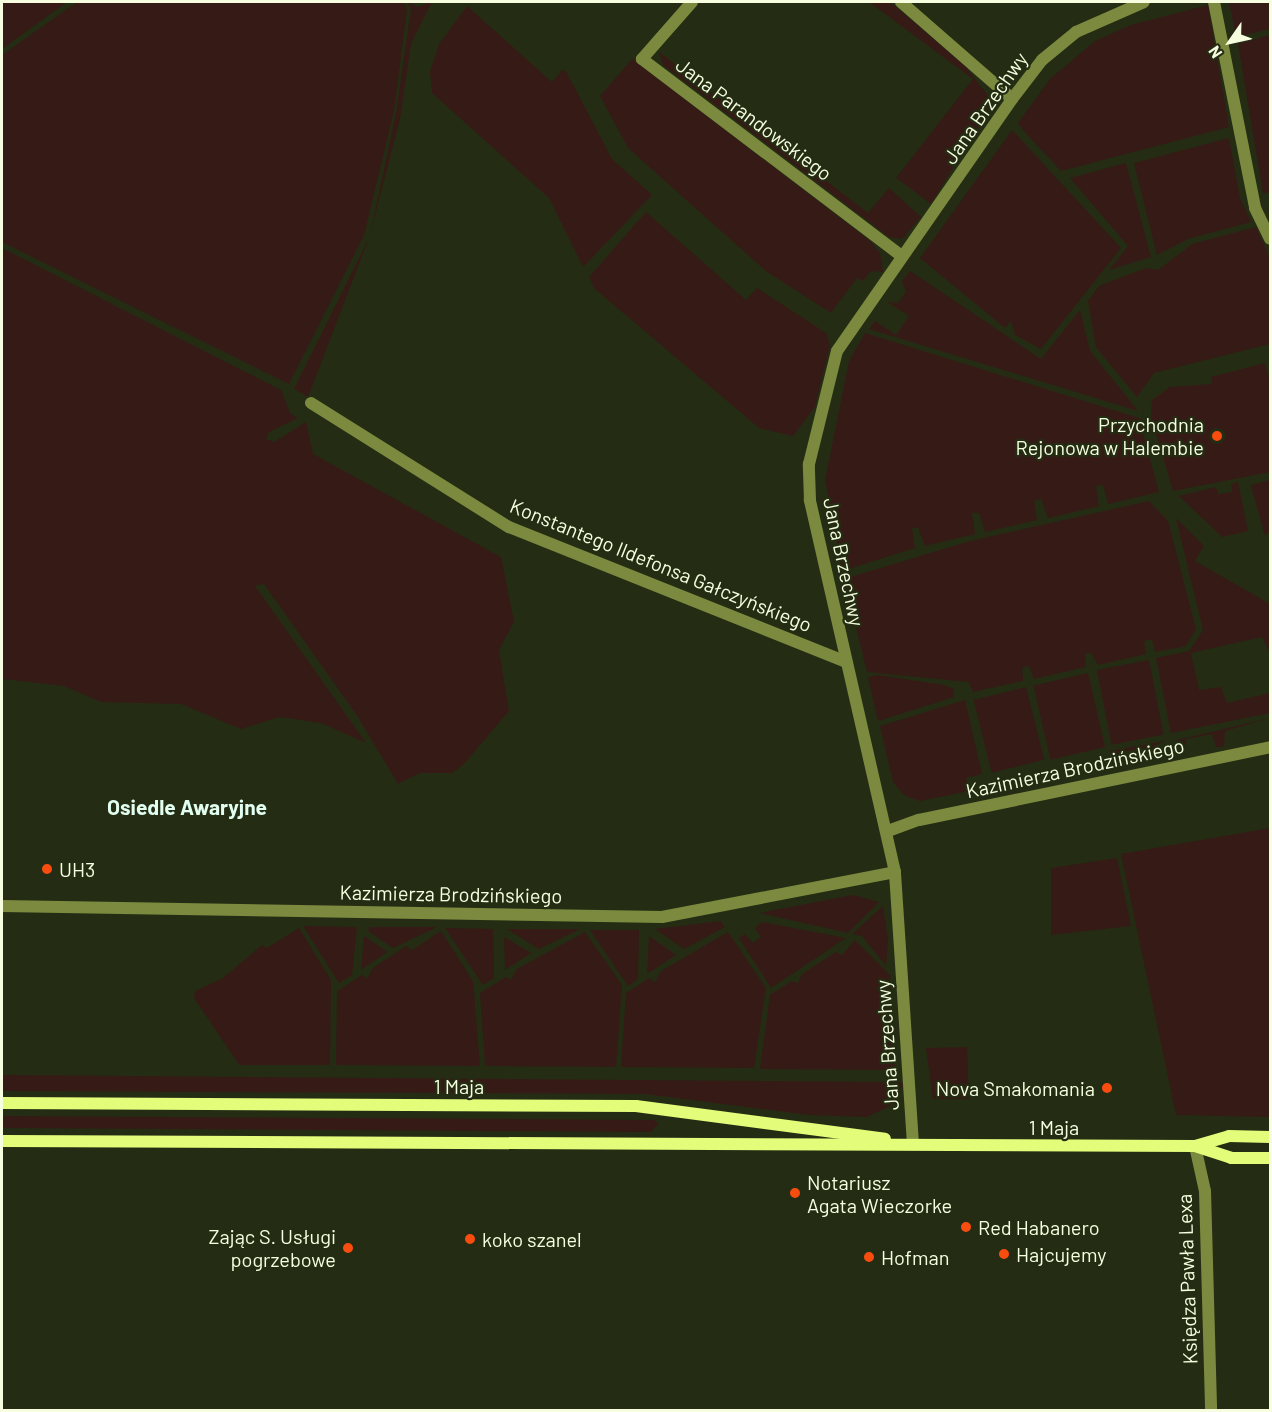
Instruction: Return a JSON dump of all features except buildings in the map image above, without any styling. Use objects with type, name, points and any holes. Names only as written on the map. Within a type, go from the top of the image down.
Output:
[{"type":"main road","name":"1 Maja","points":[[2,1103],[636,1106],[823,1127],[913,1144]]},
{"type":"main road","name":"1 Maja","points":[[2,1142],[1195,1146],[1229,1136],[1270,1137]]},
{"type":"main road","name":"1 Maja","points":[[1195,1146],[1231,1158],[1270,1158]]},
{"type":"street","name":"Jana Parandowskiego","points":[[692,2],[642,59],[902,256]]},
{"type":"street","points":[[901,2],[1012,99]]},
{"type":"street","name":"Jana Brzechwy","points":[[913,1144],[895,872],[888,831],[846,662],[810,500],[809,464],[837,351],[1012,99],[1042,60],[1076,32],[1144,2]]},
{"type":"street","points":[[1214,2],[1255,208],[1270,239]]},
{"type":"street","name":"Konstantego Ildefonsa Gałczyńskiego","points":[[311,402],[509,527],[846,662]]},
{"type":"street","name":"Kazimierza Brodzińskiego","points":[[888,831],[919,820],[1270,747]]},
{"type":"street","name":"Kazimierza Brodzińskiego","points":[[2,906],[662,918],[895,872]]},
{"type":"street","name":"Księdza Pawła Lexa","points":[[1195,1146],[1205,1191],[1211,1410]]},
{"type":"shaded area","points":[[2,2],[67,2],[2,49]]},
{"type":"shaded area","points":[[77,2],[403,2],[407,9],[394,111],[364,235],[289,384],[2,242],[2,55]]},
{"type":"shaded area","points":[[407,2],[418,7],[432,2],[411,44],[400,119],[370,235],[396,113],[411,9]]},
{"type":"shaded area","points":[[869,2],[890,2],[965,66],[993,102],[931,204],[896,178],[973,79]]},
{"type":"shaded area","points":[[1229,2],[1270,2],[1270,29],[1236,37]]},
{"type":"shaded area","points":[[1208,5],[1229,127],[1061,171],[1018,123],[1050,79],[1095,41],[1131,25]]},
{"type":"shaded area","points":[[467,6],[552,82],[563,69],[567,73],[612,159],[652,195],[583,267],[549,198],[432,93],[430,72],[439,44]]},
{"type":"shaded area","points":[[1270,35],[1270,191],[1263,194],[1238,44]]},
{"type":"shaded area","points":[[659,52],[868,213],[889,188],[921,217],[902,239],[889,237],[663,65]]},
{"type":"shaded area","points":[[632,59],[869,240],[880,253],[883,272],[871,271],[863,281],[857,278],[831,313],[767,272],[628,148],[600,96]]},
{"type":"shaded area","points":[[1012,130],[1121,248],[1041,349],[1015,335],[1011,321],[1005,328],[920,258]]},
{"type":"shaded area","points":[[1229,138],[1240,198],[1251,222],[1188,239],[1157,255],[1134,163]]},
{"type":"shaded area","points":[[1126,163],[1151,257],[1109,270],[1128,246],[1070,178]]},
{"type":"shaded area","points":[[646,212],[746,300],[757,288],[826,333],[830,345],[815,407],[793,436],[759,428],[595,289],[589,277]]},
{"type":"shaded area","points":[[1256,227],[1270,258],[1270,344],[1154,373],[1137,397],[1096,347],[1088,301],[1099,286],[1146,268],[1158,270],[1192,244]]},
{"type":"shaded area","points":[[369,238],[308,397],[294,389]]},
{"type":"shaded area","points":[[2,248],[281,390],[290,413],[298,418],[269,432],[266,439],[274,442],[306,422],[313,454],[501,557],[514,622],[499,650],[509,711],[464,764],[452,773],[420,773],[398,784],[356,714],[264,584],[255,586],[366,743],[321,723],[279,717],[241,729],[181,704],[101,702],[64,686],[2,679]]},
{"type":"shaded area","points":[[910,271],[1041,359],[1080,310],[1090,351],[1138,411],[869,329],[875,321],[896,335],[909,316],[887,302],[898,303],[906,292],[902,281]]},
{"type":"shaded area","points":[[865,333],[1139,418],[1159,492],[1108,504],[1103,485],[1096,486],[1099,506],[1048,518],[1041,499],[1034,501],[1037,520],[985,532],[979,513],[972,513],[975,534],[925,546],[918,527],[912,528],[915,548],[842,571],[825,480],[849,361]]},
{"type":"shaded area","name":"Przychodnia Rejonowa w Halembie","points":[[1265,363],[1270,382],[1270,472],[1173,491],[1151,417],[1152,400],[1170,387],[1212,384],[1211,377]]},
{"type":"shaded area","points":[[1270,480],[1270,530],[1265,536],[1251,485]]},
{"type":"shaded area","points":[[1238,482],[1248,531],[1222,537],[1179,496],[1216,487],[1218,494],[1232,492],[1231,484]]},
{"type":"shaded area","points":[[1149,501],[1168,521],[1196,629],[1186,646],[1155,652],[1152,639],[1144,641],[1146,654],[1098,665],[1091,653],[1085,653],[1086,667],[1034,679],[1029,666],[1022,668],[1023,681],[973,692],[969,682],[867,672],[844,579],[970,541]]},
{"type":"shaded area","points":[[1176,518],[1204,546],[1195,561],[1270,604],[1270,653],[1262,637],[1191,653],[1199,690],[1221,687],[1227,703],[1270,693],[1270,713],[1171,733],[1156,658],[1189,651],[1203,630]]},
{"type":"shaded area","points":[[1149,660],[1164,735],[1111,745],[1097,670]]},
{"type":"shaded area","points":[[1088,673],[1105,747],[1051,760],[1033,686]]},
{"type":"shaded area","points":[[878,675],[944,685],[954,689],[954,697],[878,721],[868,677]]},
{"type":"shaded area","points":[[1026,687],[1044,760],[992,773],[974,700]]},
{"type":"shaded area","points":[[965,700],[982,774],[966,778],[969,791],[920,801],[905,796],[893,782],[880,726]]},
{"type":"shaded area","points":[[1270,718],[1225,731],[1224,747],[1216,747],[1212,734],[1186,739],[1185,755],[1180,740],[1173,741]]},
{"type":"shaded area","points":[[1165,741],[1153,746],[1152,762],[1143,748],[1122,752],[1124,767],[1113,766],[1110,751]]},
{"type":"shaded area","points":[[1270,828],[1270,1117],[1176,1115],[1121,854]]},
{"type":"shaded area","points":[[1117,858],[1131,926],[1051,935],[1051,868]]},
{"type":"shaded area","points":[[853,895],[879,902],[848,933],[760,913]]},
{"type":"shaded area","points":[[883,906],[888,940],[886,966],[862,936],[852,934]]},
{"type":"shaded area","points":[[721,921],[725,927],[684,949],[655,929]]},
{"type":"shaded area","points":[[762,922],[846,938],[771,988],[739,938],[745,934],[753,943],[761,937],[755,928]]},
{"type":"shaded area","points":[[303,926],[357,927],[352,975],[339,983]]},
{"type":"shaded area","points":[[370,927],[437,927],[393,948],[368,931]]},
{"type":"shaded area","points":[[299,928],[331,980],[330,1065],[239,1065],[194,998],[195,991],[223,978],[262,945],[267,948]]},
{"type":"shaded area","points":[[445,928],[493,929],[494,978],[483,985]]},
{"type":"shaded area","points":[[507,929],[580,929],[539,949]]},
{"type":"shaded area","points":[[590,930],[639,930],[638,979],[628,986]]},
{"type":"shaded area","points":[[441,931],[473,981],[480,1066],[336,1065],[337,991],[362,975],[367,979],[373,968],[406,946],[412,950]]},
{"type":"shaded area","points":[[585,932],[622,985],[616,1067],[485,1066],[480,993],[506,977],[511,980],[517,969]]},
{"type":"shaded area","points":[[728,932],[766,988],[754,1068],[621,1067],[626,993],[649,978],[655,982],[661,971]]},
{"type":"shaded area","points":[[364,936],[387,952],[361,970]]},
{"type":"shaded area","points":[[649,936],[676,955],[647,974]]},
{"type":"shaded area","points":[[504,937],[531,953],[505,970]]},
{"type":"shaded area","points":[[855,940],[890,975],[895,1070],[760,1069],[770,995],[792,981],[798,983],[802,974],[836,952],[842,955]]},
{"type":"shaded area","points":[[967,1047],[969,1099],[933,1099],[926,1048]]},
{"type":"shaded area","points":[[2,1075],[901,1082],[902,1087],[890,1106],[867,1117],[810,1115],[645,1094],[2,1091]]},
{"type":"shaded area","points":[[2,1116],[653,1120],[659,1123],[651,1132],[2,1128]]},
{"type":"shaded area","points":[[503,1409],[599,1410],[143,1410]]},
{"type":"place","name":"Przychodnia Rejonowa w Halembie","points":[[1217,436]]},
{"type":"place","name":"UH3","points":[[47,869]]},
{"type":"place","name":"Nova Smakomania","points":[[1107,1088]]},
{"type":"place","name":"Notariusz Agata Wieczorke","points":[[795,1193]]},
{"type":"place","name":"Red Habanero","points":[[966,1227]]},
{"type":"place","name":"koko szanel","points":[[470,1239]]},
{"type":"place","name":"Zając S. Usługi pogrzebowe","points":[[348,1248]]},
{"type":"place","name":"Hajcujemy","points":[[1004,1254]]},
{"type":"place","name":"Hofman","points":[[869,1257]]},
{"type":"district","name":"Osiedle Awaryjne","points":[[187,807]]}]
